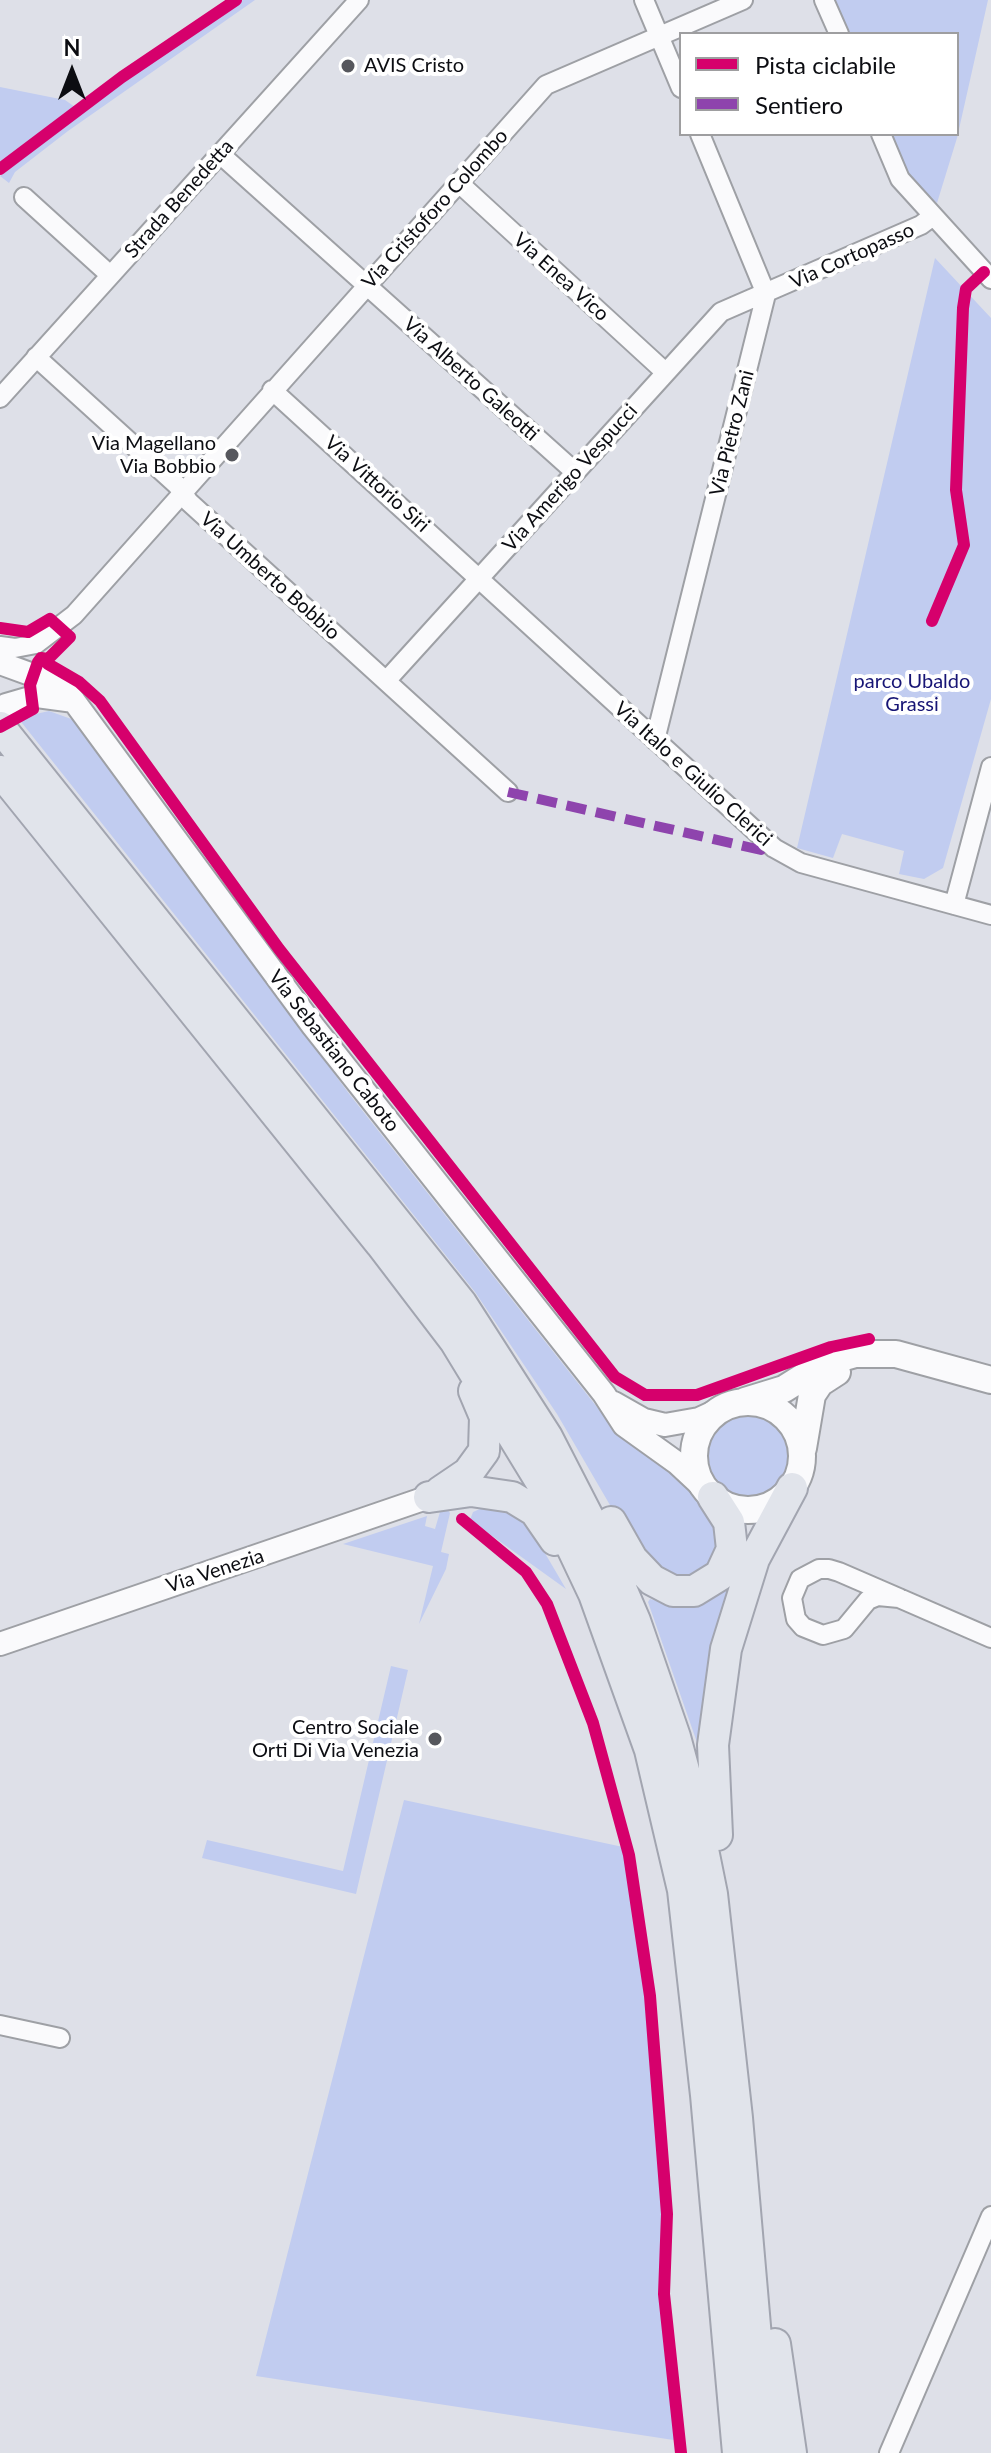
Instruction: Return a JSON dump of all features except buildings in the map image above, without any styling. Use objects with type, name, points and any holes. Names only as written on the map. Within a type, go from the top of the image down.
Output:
[{"type":"highway","points":[[3,716],[15,775],[381,1244],[470,1364],[541,1482],[594,1594],[644,1731],[666,1809],[683,1890],[714,2178],[738,2453]]},
{"type":"highway","points":[[15,775],[406,1232],[480,1331],[541,1402],[632,1559],[652,1580],[683,1592],[705,1587],[720,1575],[730,1558],[733,1540],[725,1513],[710,1494]]},
{"type":"highway","points":[[381,1244],[412,1298],[474,1389],[485,1417],[486,1443],[480,1459],[457,1481],[429,1497]]},
{"type":"highway","points":[[480,1331],[566,1471],[640,1634],[675,1737],[699,1828],[712,1894],[726,2012],[766,2453]]},
{"type":"highway","points":[[726,2012],[728,1927],[712,1781],[716,1707],[726,1649],[746,1578],[772,1520],[792,1488]]},
{"type":"highway","points":[[429,1497],[460,1491],[493,1492],[512,1497],[535,1511],[568,1564],[644,1731]]},
{"type":"highway","points":[[737,2118],[791,2453]]},
{"type":"highway","points":[[714,2178],[722,2453]]},
{"type":"main road","points":[[930,1366],[867,1365],[847,1368],[827,1378],[809,1402],[800,1473],[792,1488],[771,1505],[754,1510],[728,1506],[710,1494],[695,1467],[696,1440],[710,1417],[729,1406],[790,1386],[827,1362],[847,1355],[889,1353],[991,1380]]},
{"type":"main road","points":[[729,1406],[751,1402],[777,1410],[795,1429],[803,1455]]},
{"type":"street","name":"Strada Benedetta","points":[[0,398],[359,0]]},
{"type":"street","points":[[644,0],[679,83]]},
{"type":"street","name":"Via Cristoforo Colombo","points":[[0,646],[21,648],[36,644],[59,628],[546,85],[743,0]]},
{"type":"street","points":[[824,0],[838,32]]},
{"type":"street","points":[[701,136],[766,294]]},
{"type":"street","name":"Via Cortopasso","points":[[766,294],[921,225],[933,216],[900,179],[882,136]]},
{"type":"street","name":"Via Alberto Galeotti","points":[[220,154],[575,472]]},
{"type":"street","name":"Via Enea Vico","points":[[459,183],[664,371]]},
{"type":"street","points":[[24,197],[110,275]]},
{"type":"street","points":[[933,216],[991,279]]},
{"type":"street","name":"Via Amerigo Vespucci","points":[[386,681],[664,371],[721,312],[766,294]]},
{"type":"street","name":"Via Pietro Zani","points":[[655,740],[766,294]]},
{"type":"street","name":"Via Umberto Bobbio","points":[[36,357],[182,492],[189,502],[508,792]]},
{"type":"street","name":"Via Vittorio Siri","points":[[272,390],[481,578]]},
{"type":"street","name":"Via Italo e Giulio Clerici","points":[[481,578],[774,848],[801,863],[991,915]]},
{"type":"street","name":"Via Sebastiano Caboto","points":[[0,663],[60,685],[74,701],[313,1026],[604,1394],[624,1425],[677,1463],[710,1494]]},
{"type":"street","points":[[3,716],[37,696],[74,701]]},
{"type":"street","points":[[954,905],[991,767]]},
{"type":"street","name":"Via Sebastiano Caboto","points":[[604,1394],[637,1417],[657,1424],[690,1421],[729,1406]]},
{"type":"street","name":"Via Venezia","points":[[0,1644],[429,1497]]},
{"type":"street","points":[[899,1598],[878,1596],[868,1600],[844,1629],[823,1635],[803,1627],[792,1609],[792,1598],[800,1579],[819,1569],[829,1569],[899,1598],[991,1638]]},
{"type":"street","points":[[0,2025],[60,2038]]},
{"type":"street","points":[[889,2453],[991,2216]]},
{"type":"green space","points":[[243,0],[255,0],[68,131],[15,172],[9,183],[0,176],[147,64]]},
{"type":"green space","points":[[831,0],[988,0],[959,129],[959,32],[845,32]]},
{"type":"green space","points":[[0,87],[65,100],[75,107],[0,164]]},
{"type":"green space","points":[[889,136],[957,136],[937,203],[906,177]]},
{"type":"green space","name":"parco Ubaldo Grassi","points":[[935,258],[991,318],[991,699],[943,868],[924,879],[899,874],[904,851],[842,834],[833,858],[797,848]]},
{"type":"green space","points":[[49,711],[74,720],[350,1095],[608,1421],[689,1484],[724,1532],[708,1574],[666,1580],[621,1524],[557,1414],[475,1292],[18,718]]},
{"type":"green space","points":[[748,1413],[771,1420],[783,1432],[790,1455],[783,1478],[771,1490],[748,1497],[725,1490],[713,1478],[706,1455],[713,1432],[725,1420]]},
{"type":"green space","points":[[494,1503],[522,1514],[566,1589],[470,1520],[473,1512]]},
{"type":"green space","points":[[447,1509],[450,1513],[441,1552],[449,1554],[446,1569],[419,1624],[433,1566],[343,1544],[427,1516],[425,1526],[435,1529],[440,1512]]},
{"type":"green space","points":[[734,1579],[700,1751],[648,1602],[650,1599],[673,1605],[698,1604],[720,1594]]},
{"type":"green space","points":[[391,1666],[408,1670],[356,1894],[202,1858],[207,1840],[343,1871]]},
{"type":"green space","points":[[404,1800],[623,1847],[643,1975],[680,2441],[256,2376]]},
{"type":"marked path","points":[[508,792],[761,850],[767,842]]},
{"type":"cycle path","points":[[0,169],[122,77],[236,0]]},
{"type":"cycle path","points":[[932,621],[964,545],[956,490],[963,308],[966,289],[984,272]]},
{"type":"cycle path","points":[[0,628],[28,632],[50,619],[70,637],[48,659],[41,658],[38,662],[30,685],[33,709],[0,727]]},
{"type":"cycle path","points":[[48,659],[48,664],[79,682],[100,701],[279,949],[615,1377],[645,1395],[697,1395],[831,1347],[869,1339]]},
{"type":"cycle path","points":[[462,1519],[526,1572],[547,1604],[593,1723],[629,1855],[650,1996],[667,2214],[664,2294],[681,2453]]},
{"type":"place","name":"AVIS Cristo","points":[[348,66]]},
{"type":"place","name":"Via Magellano Via Bobbio","points":[[232,455]]},
{"type":"place","name":"Centro Sociale Orti Di Via Venezia","points":[[435,1739]]}]
